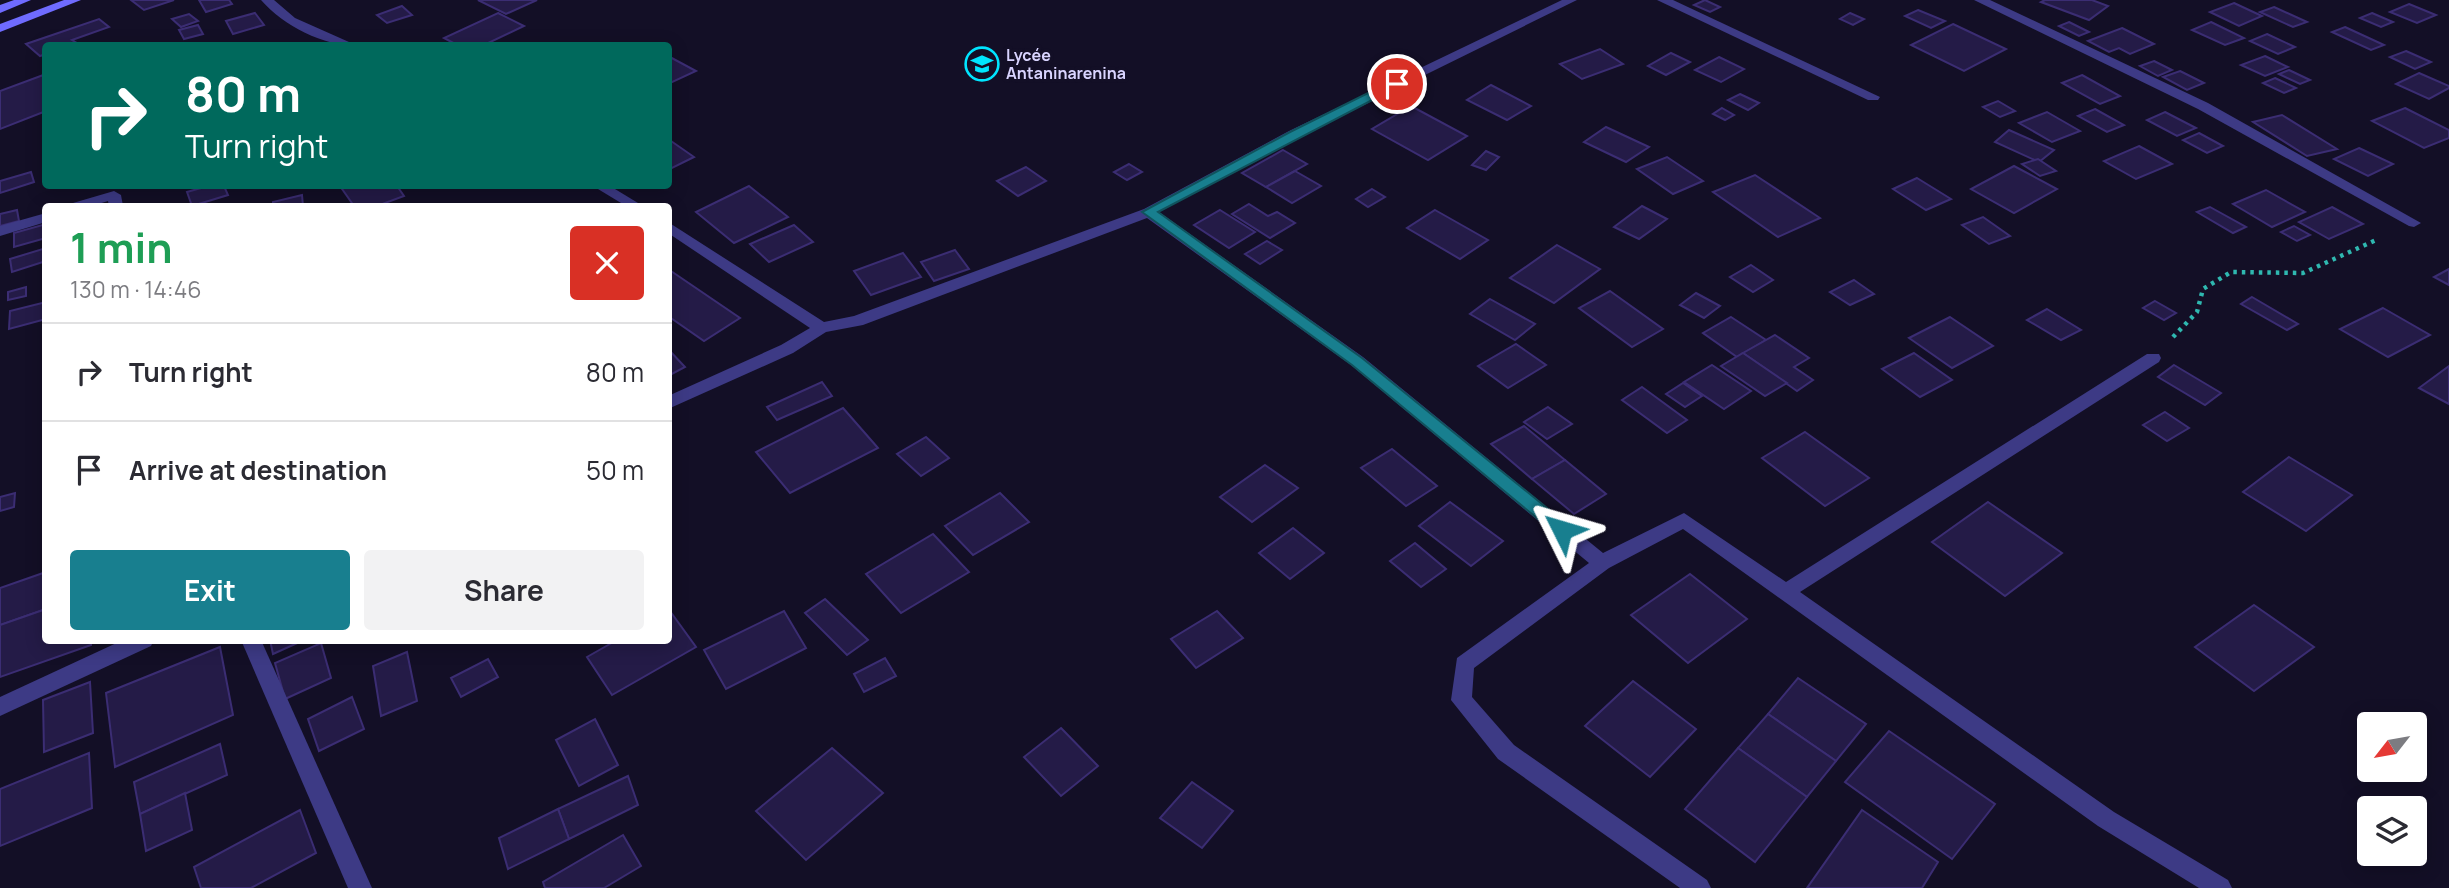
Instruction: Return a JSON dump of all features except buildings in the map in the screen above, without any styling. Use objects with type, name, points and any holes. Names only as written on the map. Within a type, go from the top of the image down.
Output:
[{"type":"street","points":[[0,9],[25,0]]},
{"type":"street","points":[[0,28],[75,0]]},
{"type":"street","points":[[267,0],[290,21],[342,42]]},
{"type":"street","points":[[672,401],[788,349],[821,328],[857,321],[1149,212],[1294,134],[1571,0]]},
{"type":"street","points":[[1663,0],[1873,97]]},
{"type":"street","points":[[1980,0],[2203,106],[2414,223]]},
{"type":"street","points":[[605,189],[631,203]]},
{"type":"street","points":[[88,203],[114,195],[115,203]]},
{"type":"street","points":[[1149,212],[1357,361],[1602,563]]},
{"type":"street","points":[[0,231],[42,218]]},
{"type":"street","points":[[672,229],[821,328]]},
{"type":"street","points":[[1785,592],[2153,358]]},
{"type":"street","points":[[1699,888],[1506,752],[1461,700],[1464,664],[1602,563],[1684,520],[2106,819],[2220,888]]},
{"type":"street","points":[[253,644],[360,888]]},
{"type":"street","points":[[0,708],[117,646]]},
{"type":"path","points":[[2153,358],[2197,312],[2203,289],[2231,272],[2303,273],[2414,223]]},
{"type":"place","name":"Lycée Antaninarenina","points":[[982,64]]},
{"type":"route","points":[[1397,84],[1294,134],[1149,212],[1357,361],[1562,530]]}]
